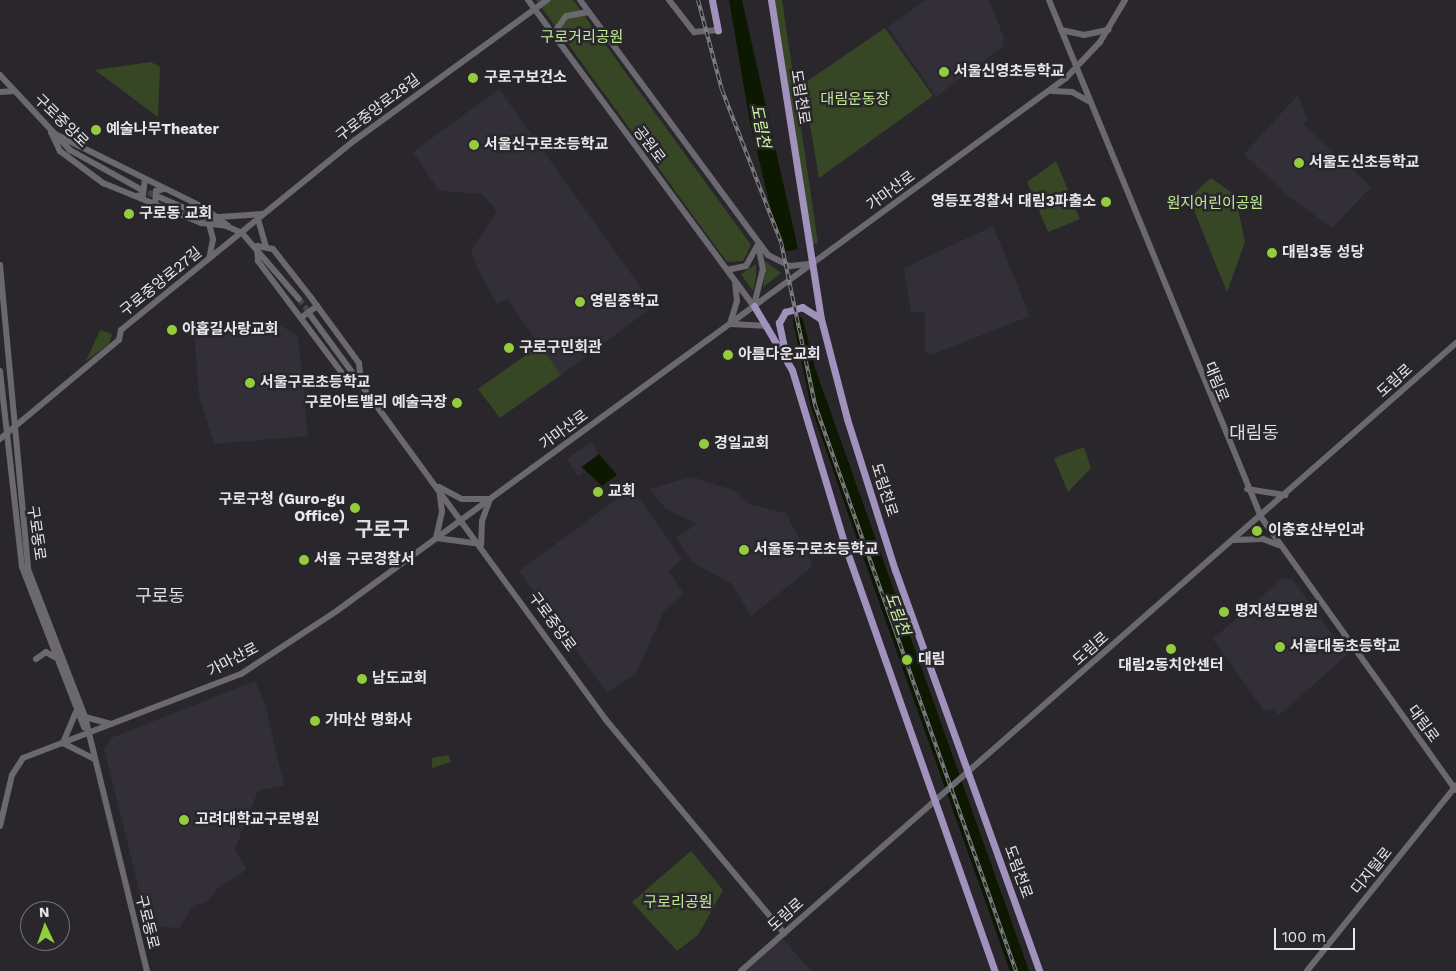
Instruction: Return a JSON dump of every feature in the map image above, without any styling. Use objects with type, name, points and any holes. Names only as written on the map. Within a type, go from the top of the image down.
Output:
[{"type":"main road","points":[[712,0],[718,30]]},
{"type":"main road","name":"도림천로","points":[[771,0],[821,319],[895,570],[965,775],[1039,971]]},
{"type":"main road","points":[[754,306],[786,354]]},
{"type":"main road","points":[[821,319],[802,307],[784,312],[779,328],[820,472],[995,971]]},
{"type":"street","name":"공원로","points":[[528,0],[754,306]]},
{"type":"street","name":"구로중앙로28길","points":[[242,233],[355,140],[546,0]]},
{"type":"street","points":[[669,0],[694,32],[718,30]]},
{"type":"street","name":"대림로","points":[[1049,0],[1247,489],[1261,517],[1279,546],[1455,788]]},
{"type":"street","name":"가마산로","points":[[0,826],[10,782],[24,758],[241,674],[436,538],[1048,92],[1076,66],[1108,30],[1125,0]]},
{"type":"street","name":"공원로","points":[[582,1],[758,242],[776,262],[790,266],[813,263]]},
{"type":"street","points":[[553,34],[566,16],[589,12]]},
{"type":"street","points":[[1061,30],[1084,35],[1108,30]]},
{"type":"street","name":"구로중앙로","points":[[0,75],[51,132],[86,162],[140,189]]},
{"type":"street","points":[[0,92],[14,91]]},
{"type":"street","points":[[1048,92],[1072,92],[1091,104]]},
{"type":"street","points":[[51,132],[164,188],[216,216],[228,226]]},
{"type":"street","points":[[51,132],[60,151],[76,165],[134,196],[155,206],[209,224],[228,226]]},
{"type":"street","points":[[134,196],[143,195],[145,179]]},
{"type":"street","points":[[155,206],[156,191],[164,188]]},
{"type":"street","points":[[159,196],[242,233],[258,246],[299,299]]},
{"type":"street","points":[[216,216],[236,219],[266,212]]},
{"type":"street","points":[[258,219],[266,247]]},
{"type":"street","points":[[209,224],[213,239],[209,260]]},
{"type":"street","name":"구로중앙로27길","points":[[0,439],[119,340],[121,330],[242,233]]},
{"type":"street","points":[[726,270],[746,266],[758,242]]},
{"type":"street","points":[[754,306],[763,270],[758,242]]},
{"type":"street","points":[[258,246],[273,249],[317,306],[359,363],[361,382],[345,377],[302,317],[258,261],[258,246]]},
{"type":"street","name":"구로동로","points":[[0,265],[10,431],[8,455],[22,567],[54,657],[87,734]]},
{"type":"street","points":[[735,281],[736,307],[730,324],[768,326]]},
{"type":"street","points":[[294,308],[309,296]]},
{"type":"street","points":[[302,317],[317,306]]},
{"type":"street","name":"구로중앙로","points":[[311,316],[462,519],[606,720],[784,932]]},
{"type":"street","name":"도림로","points":[[741,971],[1234,541],[1456,343]]},
{"type":"street","name":"구로동로","points":[[0,371],[28,568],[85,717],[87,734],[147,971]]},
{"type":"street","points":[[0,450],[8,455]]},
{"type":"street","points":[[439,488],[462,499],[490,499],[482,521],[480,544],[436,538],[442,512],[439,488]]},
{"type":"street","points":[[1247,489],[1286,495]]},
{"type":"street","points":[[1234,541],[1255,538],[1279,546]]},
{"type":"street","points":[[36,659],[46,652],[54,657]]},
{"type":"street","points":[[76,711],[60,744],[94,759]]},
{"type":"street","points":[[85,717],[112,724]]},
{"type":"street","name":"디지털로","points":[[1307,971],[1455,788]]},
{"type":"shaded area","name":"서울신영초등학교","points":[[926,0],[989,0],[1004,38],[1002,47],[936,97],[888,27]]},
{"type":"shaded area","points":[[499,89],[654,306],[561,375],[507,299],[497,304],[477,268],[471,250],[497,211],[482,194],[439,191],[413,152]]},
{"type":"shaded area","name":"서울도신초등학교","points":[[1298,95],[1307,120],[1304,125],[1371,187],[1332,228],[1287,195],[1244,154]]},
{"type":"shaded area","points":[[993,226],[1030,316],[931,355],[925,352],[925,311],[911,313],[904,268]]},
{"type":"shaded area","name":"서울구로초등학교","points":[[270,319],[298,336],[308,436],[214,444],[199,396],[194,328]]},
{"type":"shaded area","points":[[591,442],[599,454],[581,467],[584,472],[578,476],[567,459]]},
{"type":"shaded area","name":"서울동구로초등학교","points":[[692,477],[735,491],[749,504],[786,513],[813,566],[751,616],[732,584],[692,562],[676,538],[697,524],[666,509],[649,489]]},
{"type":"shaded area","points":[[632,488],[682,559],[669,571],[684,594],[664,611],[636,673],[607,693],[519,571]]},
{"type":"shaded area","name":"서울대동초등학교","points":[[1283,578],[1293,580],[1347,655],[1279,715],[1273,709],[1264,711],[1213,639]]},
{"type":"shaded area","name":"고려대학교구로병원","points":[[255,681],[265,704],[284,785],[258,791],[235,849],[246,868],[241,874],[220,886],[205,903],[194,905],[179,928],[148,926],[104,749],[111,738]]},
{"type":"shaded area","points":[[781,937],[811,971],[742,971]]},
{"type":"green space","name":"구로거리공원","points":[[536,0],[573,0],[751,245],[743,261],[727,262]]},
{"type":"green space","points":[[773,0],[782,0],[818,243],[812,244]]},
{"type":"green space","name":"대림운동장","points":[[885,28],[933,96],[819,178],[803,84]]},
{"type":"green space","points":[[151,62],[160,67],[158,117],[95,70]]},
{"type":"green space","points":[[1056,161],[1080,219],[1048,232],[1027,182]]},
{"type":"green space","name":"원지어린이공원","points":[[1211,178],[1235,195],[1245,242],[1227,292],[1189,198]]},
{"type":"green space","points":[[765,261],[781,273],[763,287],[765,273]]},
{"type":"green space","points":[[756,264],[756,276],[753,291],[741,274]]},
{"type":"green space","points":[[100,330],[112,334],[109,344],[86,361]]},
{"type":"green space","points":[[540,345],[561,375],[500,418],[478,389]]},
{"type":"green space","points":[[1084,447],[1091,468],[1068,492],[1054,458]]},
{"type":"green space","points":[[448,755],[451,762],[432,768],[432,758]]},
{"type":"green space","name":"구로리공원","points":[[691,851],[723,890],[698,935],[677,951],[632,902]]},
{"type":"water","name":"도림천","points":[[729,0],[742,0],[798,249],[781,252],[750,122]]},
{"type":"water","name":"도림천","points":[[796,312],[803,320],[815,368],[1029,971],[1010,971],[868,571],[811,407],[793,321]]},
{"type":"water","points":[[599,454],[617,475],[602,486],[582,467]]},
{"type":"tunnel","points":[[140,189],[159,197]]},
{"type":"tunnel","points":[[299,299],[311,315]]},
{"type":"railway","points":[[698,0],[722,90],[781,242],[815,405],[1016,971]]},
{"type":"place","name":"서울신영초등학교","points":[[944,72]]},
{"type":"place","name":"구로구보건소","points":[[473,78]]},
{"type":"place","name":"예술나무Theater","points":[[96,130]]},
{"type":"place","name":"서울신구로초등학교","points":[[474,145]]},
{"type":"place","name":"서울도신초등학교","points":[[1299,163]]},
{"type":"place","name":"영등포경찰서 대림3파출소","points":[[1106,202]]},
{"type":"place","name":"구로동 교회","points":[[129,214]]},
{"type":"place","name":"대림3동 성당","points":[[1272,253]]},
{"type":"place","name":"영림중학교","points":[[580,302]]},
{"type":"place","name":"아홉길사랑교회","points":[[172,330]]},
{"type":"place","name":"구로구민회관","points":[[509,348]]},
{"type":"place","name":"아름다운교회","points":[[728,355]]},
{"type":"place","name":"서울구로초등학교","points":[[250,383]]},
{"type":"place","name":"구로아트밸리 예술극장","points":[[457,403]]},
{"type":"place","name":"경일교회","points":[[704,444]]},
{"type":"place","name":"교회","points":[[598,492]]},
{"type":"place","name":"구로구청 (Guro-gu Office)","points":[[355,508]]},
{"type":"place","name":"이충호산부인과","points":[[1257,531]]},
{"type":"place","name":"서울동구로초등학교","points":[[744,550]]},
{"type":"place","name":"서울 구로경찰서","points":[[304,560]]},
{"type":"place","name":"명지성모병원","points":[[1224,612]]},
{"type":"place","name":"서울대동초등학교","points":[[1280,647]]},
{"type":"place","name":"대림2동치안센터","points":[[1171,649]]},
{"type":"place","name":"대림","points":[[907,660]]},
{"type":"place","name":"남도교회","points":[[362,679]]},
{"type":"place","name":"가마산 명화사","points":[[315,721]]},
{"type":"place","name":"고려대학교구로병원","points":[[184,820]]},
{"type":"district","name":"대림동","points":[[1254,433]]},
{"type":"district","name":"구로구","points":[[382,529]]},
{"type":"district","name":"구로동","points":[[160,596]]}]
